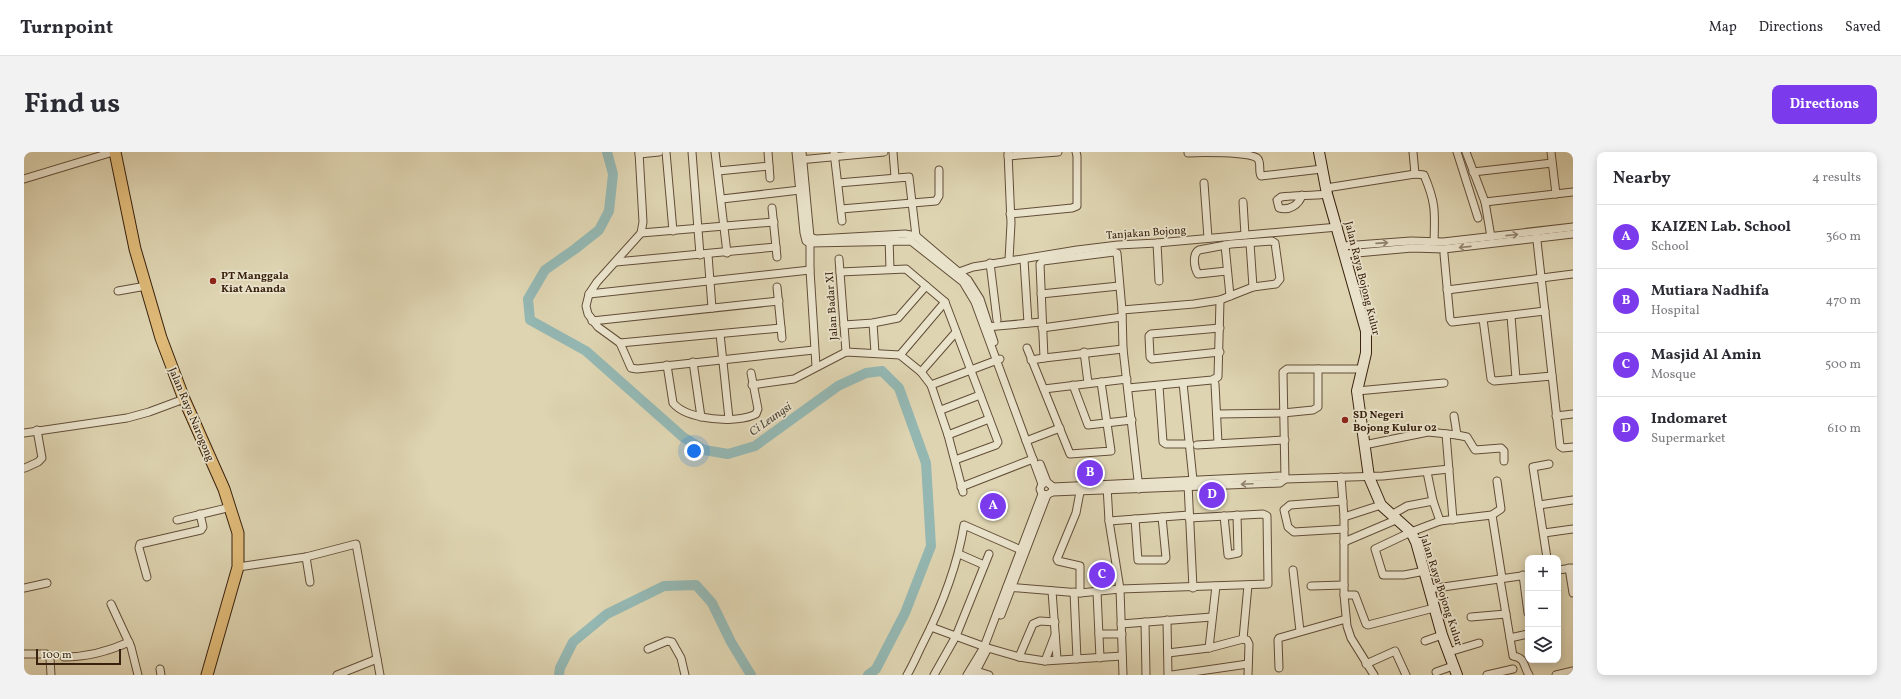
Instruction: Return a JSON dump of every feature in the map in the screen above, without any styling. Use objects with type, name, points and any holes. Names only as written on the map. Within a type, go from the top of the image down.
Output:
[{"type":"main road","name":"Jalan Raya Narogong","points":[[114,152],[136,249],[161,338],[184,399],[218,474],[231,507],[238,533],[238,567],[207,675]]},
{"type":"main road","name":"Jalan Raya Bojong Kulur","points":[[1319,152],[1327,191],[1366,331],[1367,342],[1363,369],[1357,391],[1369,477],[1381,506],[1396,517],[1411,532],[1419,550],[1442,635],[1455,670]]},
{"type":"street","points":[[24,179],[114,152]]},
{"type":"street","points":[[658,152],[639,153],[643,222],[641,233],[597,282],[589,294],[586,306],[592,320],[598,327],[620,344],[631,368],[814,350]]},
{"type":"street","points":[[666,152],[673,231]]},
{"type":"street","points":[[692,152],[700,255]]},
{"type":"street","points":[[715,152],[722,199],[727,252]]},
{"type":"street","points":[[768,152],[770,178]]},
{"type":"street","points":[[799,156],[884,152]]},
{"type":"street","points":[[893,152],[895,177]]},
{"type":"street","points":[[1009,260],[1010,214],[1008,154],[1058,152]]},
{"type":"street","points":[[1010,214],[1072,208],[1077,206],[1076,152]]},
{"type":"street","points":[[1188,153],[1234,152],[1257,157],[1261,176],[1322,169]]},
{"type":"street","points":[[1413,152],[1414,174]]},
{"type":"street","points":[[1457,152],[1478,218]]},
{"type":"street","points":[[1466,152],[1485,202],[1491,237]]},
{"type":"street","points":[[1551,152],[1556,194]]},
{"type":"street","points":[[834,155],[842,221]]},
{"type":"street","points":[[799,156],[800,190],[805,237],[810,240],[889,238],[905,240],[916,243],[957,274]]},
{"type":"street","points":[[799,156],[810,240],[810,270],[816,366]]},
{"type":"street","points":[[1473,172],[1552,163]]},
{"type":"street","points":[[718,170],[769,166]]},
{"type":"street","points":[[841,209],[938,200],[939,170]]},
{"type":"street","points":[[1302,195],[1414,174],[1424,175],[1433,195],[1436,211],[1434,242]]},
{"type":"street","points":[[838,184],[895,177],[910,178],[916,236]]},
{"type":"street","points":[[1204,183],[1208,238]]},
{"type":"street","points":[[722,199],[800,190]]},
{"type":"street","points":[[1485,202],[1573,192]]},
{"type":"street","points":[[1243,202],[1244,235]]},
{"type":"street","points":[[772,208],[777,257]]},
{"type":"street","points":[[641,233],[774,222]]},
{"type":"street","name":"Tanjakan Bojong","points":[[957,274],[990,263],[1077,250],[1338,227]]},
{"type":"street","points":[[1344,250],[1444,248],[1536,236],[1573,227]]},
{"type":"street","points":[[889,238],[906,234],[916,236],[957,274],[973,296],[987,327],[1044,483]]},
{"type":"street","points":[[1344,250],[1411,241],[1434,242],[1444,248],[1491,237],[1573,234]]},
{"type":"street","points":[[1536,236],[1560,446],[1563,448],[1573,447]]},
{"type":"street","points":[[889,238],[890,269]]},
{"type":"street","points":[[987,327],[1028,323],[1042,325],[1194,304],[1220,300],[1253,287],[1273,285],[1280,279],[1275,243],[1272,241],[1225,245],[1199,250],[1194,255],[1198,274],[1227,271]]},
{"type":"street","points":[[1157,243],[1159,281]]},
{"type":"street","points":[[1250,243],[1253,287]]},
{"type":"street","points":[[1225,245],[1230,296]]},
{"type":"street","points":[[616,262],[708,255],[776,247]]},
{"type":"street","points":[[1444,248],[1450,319],[1452,322],[1545,311]]},
{"type":"street","points":[[1044,358],[1040,264],[1043,261],[1114,252],[1117,253],[1123,349],[1139,486]]},
{"type":"street","points":[[708,255],[712,308]]},
{"type":"street","name":"Jalan Badar XI","points":[[839,259],[846,352]]},
{"type":"street","points":[[1024,260],[1028,323]]},
{"type":"street","points":[[990,263],[997,320]]},
{"type":"street","points":[[840,272],[906,269],[945,302],[998,443],[955,460]]},
{"type":"street","points":[[589,294],[810,270]]},
{"type":"street","points":[[1447,290],[1573,274]]},
{"type":"street","points":[[118,291],[146,286]]},
{"type":"street","points":[[844,325],[873,323],[898,318],[926,286]]},
{"type":"street","points":[[1041,294],[1119,286]]},
{"type":"street","points":[[777,287],[782,338]]},
{"type":"street","points":[[1128,388],[1159,386],[1216,378],[1220,374],[1220,300]]},
{"type":"street","points":[[592,320],[779,301]]},
{"type":"street","points":[[900,356],[945,302]]},
{"type":"street","points":[[1511,316],[1516,379]]},
{"type":"street","points":[[1483,319],[1491,379],[1494,381],[1552,376]]},
{"type":"street","points":[[873,323],[875,353]]},
{"type":"street","points":[[620,344],[781,328]]},
{"type":"street","points":[[1220,328],[1151,334],[1149,336],[1150,356],[1152,359],[1220,352]]},
{"type":"street","points":[[921,372],[956,332]]},
{"type":"street","points":[[720,334],[724,359],[729,419]]},
{"type":"street","points":[[1027,348],[1070,454],[1110,453],[1111,451],[1101,382]]},
{"type":"street","points":[[1031,360],[1084,352],[1123,349]]},
{"type":"street","points":[[752,385],[794,379],[816,366],[846,352],[900,356],[921,372],[931,385],[941,410],[962,489],[1033,459]]},
{"type":"street","points":[[1084,352],[1088,383]]},
{"type":"street","points":[[931,385],[998,360]]},
{"type":"street","points":[[693,362],[701,417]]},
{"type":"street","points":[[667,365],[673,403],[688,414],[701,417],[729,419],[752,416],[757,412],[751,373]]},
{"type":"street","points":[[1285,479],[1283,372],[1287,369],[1363,369]]},
{"type":"street","points":[[1217,414],[1283,413],[1314,410],[1318,407],[1318,369]]},
{"type":"street","points":[[1044,389],[1073,384],[1127,380]]},
{"type":"street","points":[[1183,383],[1193,444],[1189,482],[1189,517],[1193,588]]},
{"type":"street","points":[[1357,391],[1444,383]]},
{"type":"street","points":[[1073,384],[1086,424],[1132,420]]},
{"type":"street","points":[[1215,384],[1218,443]]},
{"type":"street","points":[[1159,386],[1163,442],[1166,444],[1285,440]]},
{"type":"street","points":[[941,410],[980,395]]},
{"type":"street","points":[[24,433],[127,418],[149,412],[184,399]]},
{"type":"street","points":[[1556,416],[1573,414]]},
{"type":"street","points":[[1454,416],[1457,435]]},
{"type":"street","points":[[948,435],[989,419]]},
{"type":"street","points":[[1028,440],[1060,428]]},
{"type":"street","points":[[25,468],[38,462],[42,458],[37,430]]},
{"type":"street","points":[[1364,445],[1428,432],[1457,435],[1467,437],[1475,450],[1501,448],[1504,451],[1504,461]]},
{"type":"street","points":[[1446,434],[1452,520]]},
{"type":"street","points":[[1028,440],[1033,459],[1049,492]]},
{"type":"street","points":[[1547,555],[1540,504],[1533,467],[1549,464]]},
{"type":"street","points":[[1049,492],[1280,476],[1285,479],[1369,477],[1449,469]]},
{"type":"street","points":[[1427,472],[1433,501],[1440,521]]},
{"type":"street","points":[[1341,477],[1344,517],[1344,595],[1346,619],[1351,638],[1374,675]]},
{"type":"street","points":[[1425,571],[1404,575],[1383,575],[1375,548],[1440,521],[1492,515],[1501,509],[1497,481]]},
{"type":"street","points":[[1044,483],[1040,489],[1049,492],[1080,492],[1107,488]]},
{"type":"street","points":[[1107,488],[1110,521],[1120,589],[1123,675]]},
{"type":"street","points":[[1010,587],[1021,550],[1049,492]]},
{"type":"street","points":[[988,675],[975,673],[1049,492]]},
{"type":"street","points":[[1077,659],[1077,592],[1080,566],[1058,561],[1057,559],[1076,513],[1080,492]]},
{"type":"street","points":[[1540,504],[1573,500]]},
{"type":"street","points":[[1343,501],[1290,505],[1284,510],[1288,527],[1294,532],[1344,529]]},
{"type":"street","points":[[1344,542],[1396,517],[1407,506],[1433,501]]},
{"type":"street","points":[[1344,517],[1381,506]]},
{"type":"street","points":[[177,520],[231,507]]},
{"type":"street","points":[[147,577],[139,548],[140,544],[201,530],[200,514]]},
{"type":"street","points":[[1010,587],[1052,591],[1097,592],[1120,589],[1193,588],[1268,583],[1268,518],[1263,514],[1162,517],[1110,521]]},
{"type":"street","points":[[1224,516],[1228,554],[1238,553],[1237,515]]},
{"type":"street","points":[[1492,515],[1513,656],[1519,657],[1522,660],[1528,674],[1519,675]]},
{"type":"street","points":[[1135,519],[1138,560],[1164,560],[1166,558],[1162,517]]},
{"type":"street","points":[[907,675],[931,627],[951,580],[959,554],[964,525],[1021,550]]},
{"type":"street","points":[[1544,533],[1573,529]]},
{"type":"street","points":[[238,567],[306,557],[356,544],[380,675]]},
{"type":"street","points":[[959,554],[984,565]]},
{"type":"street","points":[[934,675],[956,636],[989,554]]},
{"type":"street","points":[[306,557],[310,582]]},
{"type":"street","points":[[1561,570],[1571,568],[1573,593]]},
{"type":"street","points":[[1293,570],[1300,631]]},
{"type":"street","points":[[1429,589],[1525,575]]},
{"type":"street","points":[[24,588],[47,583]]},
{"type":"street","points":[[1243,639],[1248,585]]},
{"type":"street","points":[[1311,586],[1344,585]]},
{"type":"street","points":[[1209,648],[1216,586]]},
{"type":"street","points":[[1052,591],[1057,659]]},
{"type":"street","points":[[1097,592],[1100,658]]},
{"type":"street","points":[[1344,595],[1355,596],[1368,626],[1434,608]]},
{"type":"street","points":[[111,604],[129,642],[138,675]]},
{"type":"street","points":[[1471,617],[1506,614]]},
{"type":"street","points":[[1121,624],[1212,617]]},
{"type":"street","points":[[1279,668],[1279,638],[1346,619]]},
{"type":"street","points":[[1167,620],[1168,675]]},
{"type":"street","points":[[1018,657],[1033,624],[1040,621],[1055,622]]},
{"type":"street","points":[[1145,622],[1146,675]]},
{"type":"street","points":[[931,627],[1018,657],[1045,661],[1057,659],[1122,656]]},
{"type":"street","points":[[1045,661],[1056,633]]},
{"type":"street","points":[[1099,634],[1122,634]]},
{"type":"street","points":[[1425,641],[1442,635]]},
{"type":"street","points":[[1510,638],[1525,635]]},
{"type":"street","points":[[1168,653],[1209,648],[1243,639],[1247,640],[1249,644],[1248,675]]},
{"type":"street","points":[[648,649],[667,641],[672,642],[681,658],[685,675]]},
{"type":"street","points":[[64,657],[91,655],[108,651],[129,642]]},
{"type":"street","points":[[1449,652],[1479,643]]},
{"type":"street","points":[[967,675],[986,647]]},
{"type":"street","points":[[1366,664],[1395,651],[1406,675]]},
{"type":"street","points":[[24,654],[46,654],[50,658],[52,675]]},
{"type":"street","points":[[341,674],[377,659]]},
{"type":"street","points":[[1172,675],[1248,664]]},
{"type":"street","points":[[1486,675],[1513,669]]},
{"type":"street","points":[[1436,672],[1455,670]]},
{"type":"street","points":[[1556,675],[1573,671]]},
{"type":"waterway","name":"Ci Leungsi","points":[[607,152],[613,174],[609,211],[599,230],[545,270],[528,299],[530,320],[586,351],[683,437],[704,450],[728,454],[755,446],[838,386],[866,373],[882,371],[899,388],[926,463],[931,546],[905,613],[876,669],[868,675]]},
{"type":"waterway","name":"Ci Leungsi","points":[[559,675],[560,668],[573,642],[607,614],[664,586],[696,585],[712,603],[731,642],[751,675]]},
{"type":"place","name":"PT Manggala Kiat Ananda","points":[[213,281]]},
{"type":"place","name":"SD Negeri Bojong Kulur 02","points":[[1345,420]]},
{"type":"place","name":"Mutiara Nadhifa","points":[[1090,473]]},
{"type":"place","name":"Indomaret","points":[[1212,495]]},
{"type":"place","name":"KAIZEN Lab. School","points":[[993,506]]},
{"type":"place","name":"Masjid Al Amin","points":[[1102,575]]}]
